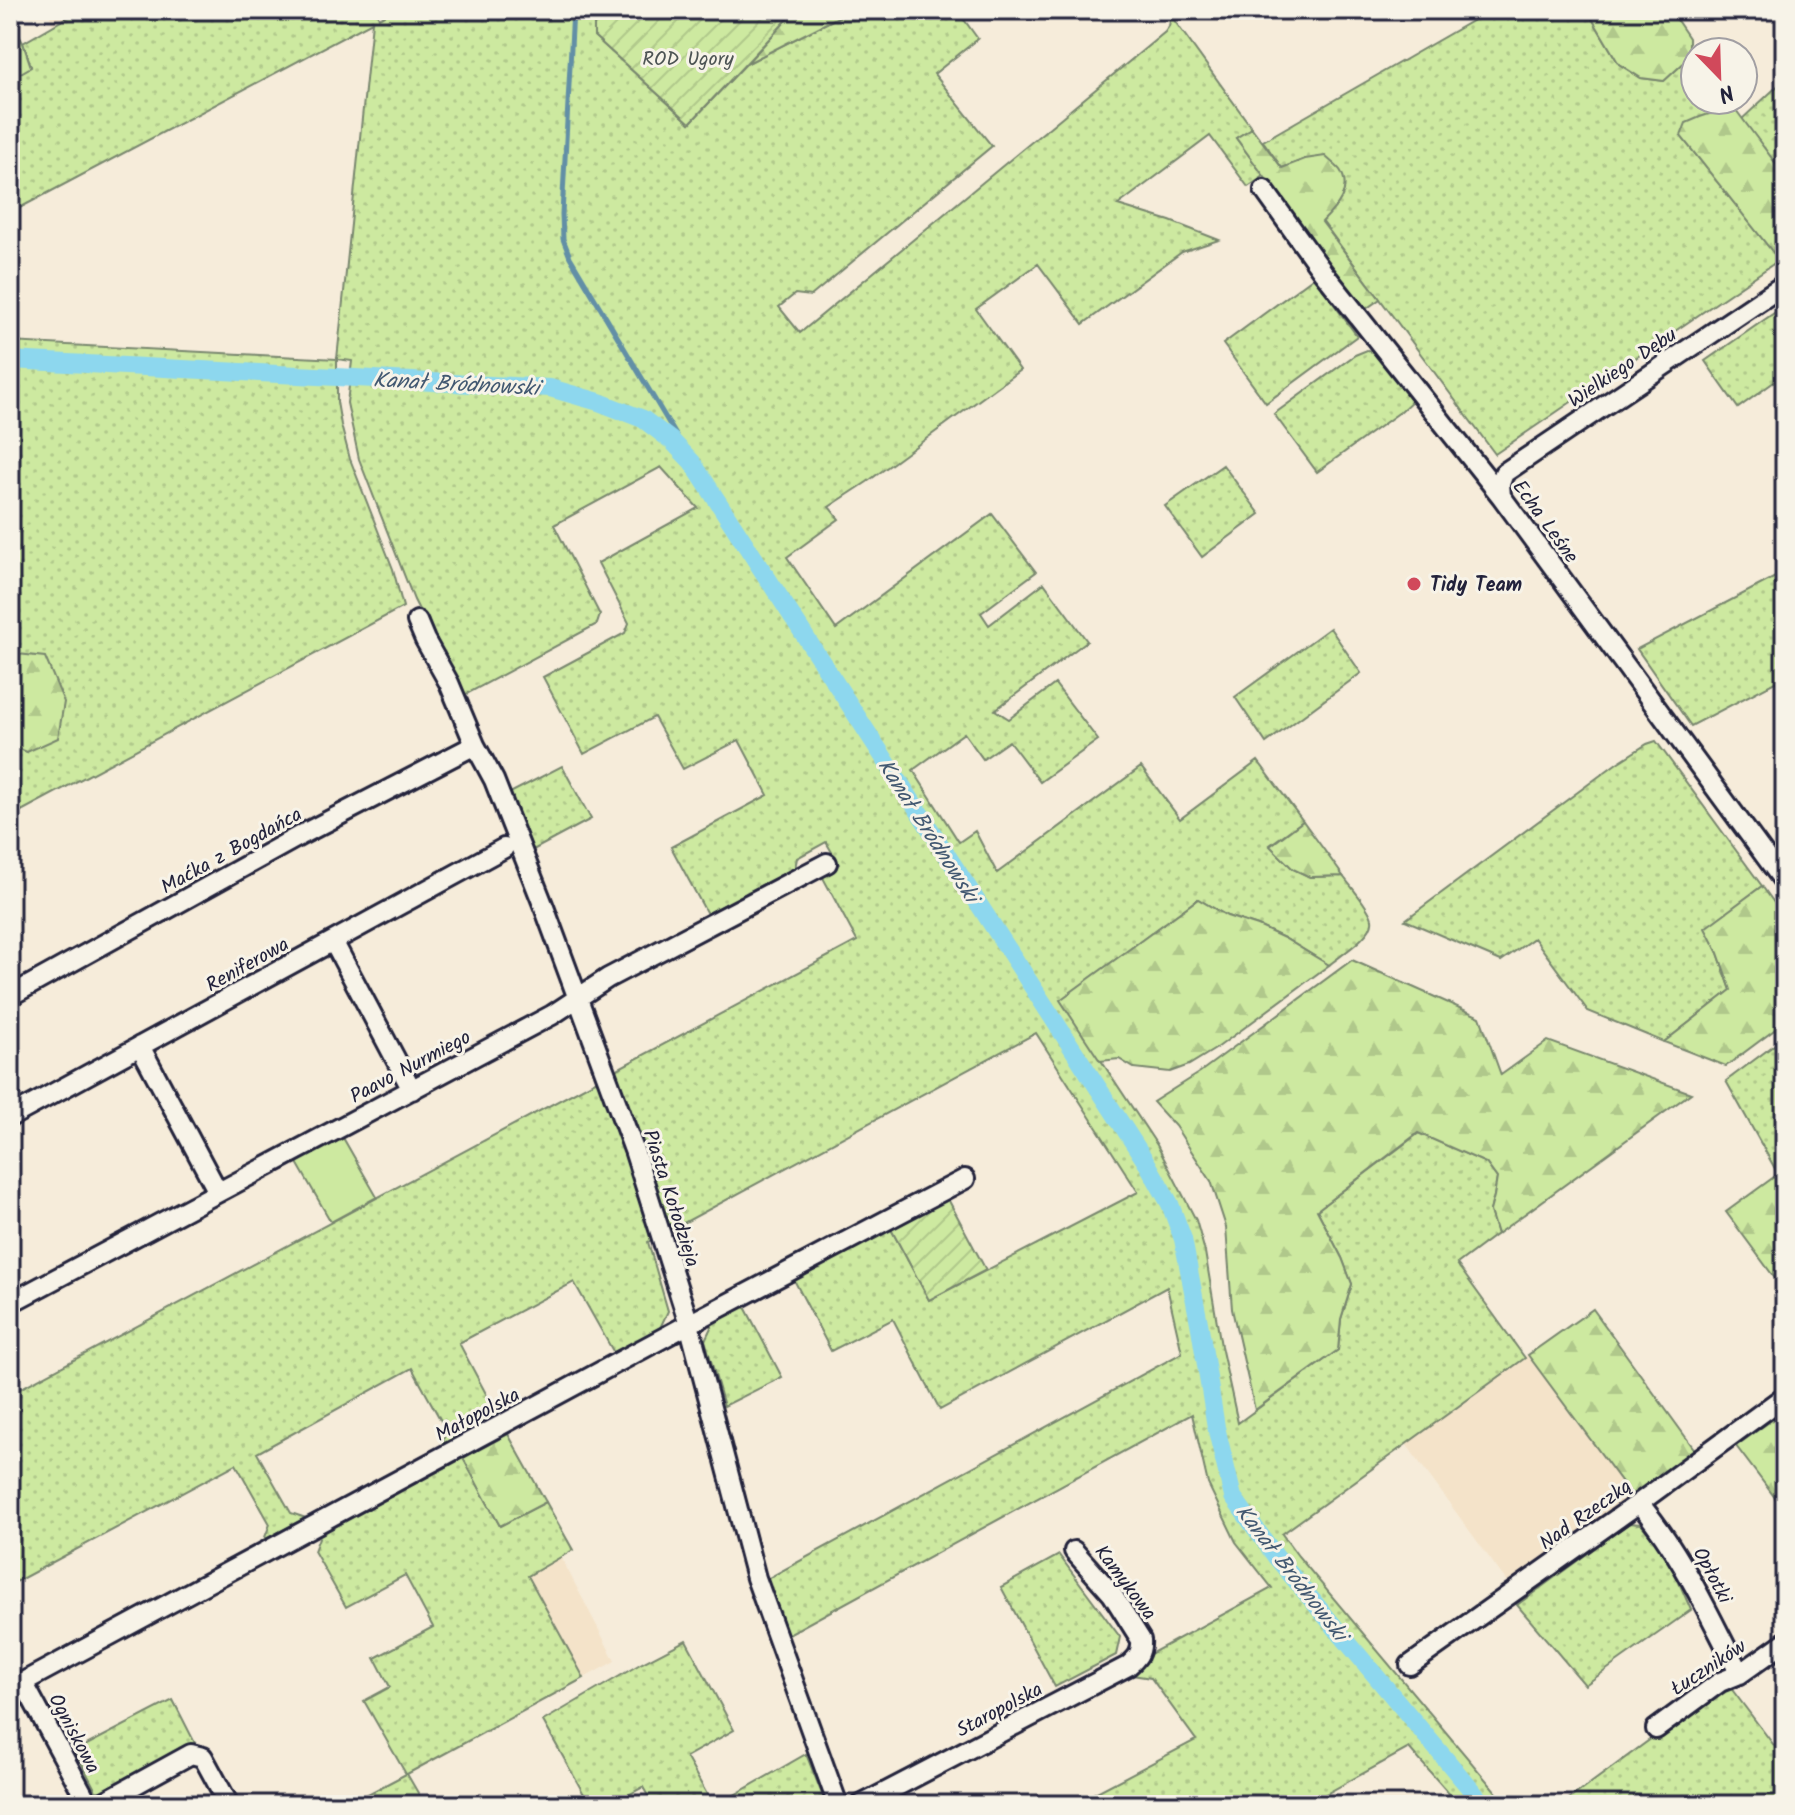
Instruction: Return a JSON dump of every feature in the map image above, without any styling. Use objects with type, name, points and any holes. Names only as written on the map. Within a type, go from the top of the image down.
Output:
[{"type":"street","name":"Echa Leśne","points":[[1264,190],[1323,272],[1501,496],[1785,883]]},
{"type":"street","name":"Wielkiego Dębu","points":[[1501,496],[1500,484],[1504,473],[1785,284]]},
{"type":"street","name":"Piasta Kołodzieja","points":[[417,621],[494,780],[634,1150],[689,1324],[756,1578],[838,1805]]},
{"type":"street","name":"Maćka z Bogdańca","points":[[10,996],[301,835],[475,745]]},
{"type":"street","name":"Reniferowa","points":[[10,1117],[504,848]]},
{"type":"street","name":"Paavo Nurmiego","points":[[10,1303],[552,1015],[608,978],[827,863]]},
{"type":"street","points":[[333,941],[412,1090]]},
{"type":"street","points":[[140,1046],[218,1192]]},
{"type":"street","name":"Małopolska","points":[[16,1685],[965,1179]]},
{"type":"street","name":"Nad Rzeczką","points":[[1410,1665],[1785,1396]]},
{"type":"street","name":"Opłotki","points":[[1639,1503],[1681,1559],[1740,1674]]},
{"type":"street","name":"Kamykowa","points":[[1074,1551],[1112,1594],[1141,1640]]},
{"type":"street","name":"Staropolska","points":[[861,1805],[1128,1666],[1140,1653],[1141,1640]]},
{"type":"street","name":"Łuczników","points":[[1656,1729],[1720,1682],[1740,1674],[1785,1642]]},
{"type":"street","name":"Ogniskowa","points":[[16,1685],[89,1805]]},
{"type":"street","points":[[98,1805],[191,1754],[203,1757],[228,1803]]},
{"type":"shaded area","points":[[48,10],[80,10],[53,26]]},
{"type":"shaded area","points":[[1528,1355],[1633,1497],[1510,1586],[1406,1444]]},
{"type":"shaded area","points":[[561,1557],[615,1661],[584,1678],[528,1575]]},
{"type":"green space","points":[[80,10],[376,10],[379,18],[393,10],[594,10],[594,36],[690,123],[746,64],[852,10],[957,10],[978,39],[934,74],[992,146],[811,296],[795,294],[779,307],[800,333],[1165,32],[1171,16],[1252,128],[1236,138],[1264,176],[1248,187],[1210,136],[1118,205],[1219,240],[1182,252],[1083,324],[1038,264],[976,309],[1020,370],[829,507],[839,519],[787,557],[836,629],[992,514],[1036,572],[981,613],[989,625],[1044,583],[1087,641],[995,710],[1009,719],[1055,684],[1098,740],[1040,782],[1009,741],[983,759],[964,733],[913,770],[959,842],[975,831],[997,873],[1141,767],[1180,819],[1258,761],[1303,821],[1270,845],[1293,869],[1310,877],[1343,876],[1368,909],[1372,925],[1368,931],[1329,965],[1284,938],[1227,916],[1198,899],[1061,1000],[1157,1145],[1196,1220],[1238,1423],[1338,1350],[1341,1319],[1352,1284],[1317,1210],[1419,1133],[1486,1163],[1497,1178],[1490,1211],[1497,1234],[1457,1264],[1525,1358],[1282,1534],[1507,1805],[1459,1805],[1409,1748],[1306,1805],[1072,1805],[1196,1740],[1151,1678],[1132,1675],[1150,1654],[1272,1588],[1236,1542],[1208,1484],[1192,1414],[785,1636],[765,1580],[1182,1353],[1167,1287],[940,1410],[893,1319],[831,1351],[793,1278],[891,1229],[929,1300],[1138,1192],[1036,1033],[667,1232],[610,1073],[857,941],[821,874],[839,864],[826,842],[797,858],[795,868],[707,914],[671,847],[768,795],[739,740],[683,769],[654,717],[584,754],[543,677],[625,633],[629,623],[598,563],[698,508],[661,467],[554,525],[600,615],[597,624],[463,696],[414,600],[359,459],[347,403],[352,361],[337,359],[372,22],[10,213],[10,79],[31,66],[23,43]]},
{"type":"green space","name":"ROD Ugory","points":[[594,10],[796,10],[690,123],[594,36]]},
{"type":"green space","points":[[796,10],[852,10],[746,64]]},
{"type":"green space","points":[[1491,10],[1587,10],[1619,64],[1641,78],[1664,81],[1679,67],[1679,116],[1716,116],[1681,136],[1779,260],[1495,454],[1322,221],[1305,159],[1282,168],[1263,141]]},
{"type":"green space","points":[[1587,10],[1670,10],[1688,36],[1679,36],[1679,67],[1664,81],[1641,78],[1619,64]]},
{"type":"green space","points":[[10,18],[31,67],[10,79]]},
{"type":"green space","points":[[1785,79],[1785,176],[1742,119],[1759,116],[1759,103]]},
{"type":"green space","points":[[1740,116],[1785,176],[1785,256],[1779,260],[1681,136],[1686,123],[1700,117]]},
{"type":"green space","points":[[1252,128],[1282,168],[1305,159],[1325,156],[1340,170],[1344,177],[1344,192],[1322,222],[1380,299],[1363,311],[1236,138]]},
{"type":"green space","points":[[1314,277],[1357,336],[1266,403],[1223,344]]},
{"type":"green space","points":[[1780,309],[1785,316],[1785,374],[1738,408],[1705,361]]},
{"type":"green space","points":[[10,342],[337,359],[337,402],[350,459],[393,569],[403,607],[10,817],[10,745],[27,752],[16,632],[10,622]]},
{"type":"green space","points":[[1367,350],[1377,354],[1413,400],[1317,472],[1274,414],[1355,355]]},
{"type":"green space","points":[[1223,465],[1260,514],[1202,557],[1165,506]]},
{"type":"green space","points":[[1785,572],[1785,677],[1691,726],[1637,649]]},
{"type":"green space","points":[[10,622],[16,632],[18,654],[45,657],[64,702],[58,738],[27,752],[10,745]]},
{"type":"green space","points":[[1330,628],[1361,673],[1266,743],[1235,697]]},
{"type":"green space","points":[[1656,741],[1762,886],[1706,928],[1731,990],[1664,1042],[1588,1011],[1534,938],[1501,961],[1405,920],[1617,763]]},
{"type":"green space","points":[[562,766],[591,819],[533,850],[510,793]]},
{"type":"green space","points":[[1303,821],[1343,876],[1310,877],[1293,869],[1270,846]]},
{"type":"green space","points":[[1762,886],[1785,918],[1785,1022],[1726,1066],[1664,1042],[1731,990],[1705,928]]},
{"type":"green space","points":[[1198,899],[1227,916],[1284,938],[1329,965],[1217,1048],[1189,1065],[1170,1072],[1134,1068],[1119,1059],[1100,1061],[1060,1000]]},
{"type":"green space","points":[[1352,960],[1480,1017],[1501,1075],[1548,1041],[1691,1093],[1497,1234],[1490,1211],[1497,1178],[1486,1163],[1418,1133],[1317,1210],[1352,1284],[1341,1319],[1338,1350],[1255,1410],[1232,1309],[1226,1227],[1211,1181],[1175,1126],[1153,1102],[1200,1072]]},
{"type":"green space","points":[[1785,1037],[1785,1169],[1778,1174],[1726,1081]]},
{"type":"green space","points":[[601,1078],[655,1238],[648,1242],[668,1311],[660,1328],[614,1353],[574,1282],[459,1343],[492,1405],[509,1409],[442,1445],[446,1430],[412,1368],[257,1453],[291,1513],[306,1518],[264,1540],[270,1524],[236,1464],[10,1585],[10,1394]]},
{"type":"green space","points":[[342,1136],[377,1197],[331,1222],[296,1161]]},
{"type":"green space","points":[[1785,1169],[1785,1292],[1726,1212]]},
{"type":"green space","points":[[948,1199],[986,1270],[929,1300],[891,1229]]},
{"type":"green space","points":[[744,1305],[782,1377],[724,1406],[705,1340],[714,1321]]},
{"type":"green space","points":[[1593,1309],[1695,1450],[1633,1497],[1528,1355]]},
{"type":"green space","points":[[1776,1417],[1785,1430],[1785,1511],[1736,1446]]},
{"type":"green space","points":[[508,1434],[546,1502],[500,1526],[463,1458]]},
{"type":"green space","points":[[463,1458],[500,1526],[546,1502],[573,1550],[528,1576],[584,1678],[407,1774],[425,1805],[347,1805],[406,1774],[364,1701],[390,1687],[375,1658],[433,1627],[405,1575],[346,1607],[314,1551],[320,1535]]},
{"type":"green space","points":[[1629,1523],[1641,1524],[1668,1557],[1691,1610],[1585,1685],[1517,1605]]},
{"type":"green space","points":[[1059,1555],[1120,1637],[1116,1655],[1055,1687],[1001,1587]]},
{"type":"green space","points":[[686,1640],[734,1730],[686,1757],[713,1805],[653,1805],[643,1787],[610,1805],[590,1805],[543,1721]]},
{"type":"green space","points":[[1727,1683],[1785,1760],[1785,1805],[1561,1805]]},
{"type":"green space","points":[[173,1700],[196,1745],[107,1793],[96,1791],[75,1751]]},
{"type":"green space","points":[[806,1754],[824,1799],[821,1805],[717,1805]]},
{"type":"waterway","points":[[573,10],[563,239],[570,257],[692,462]]},
{"type":"waterway","name":"Kanał Bródnowski","points":[[10,360],[550,388],[643,419],[672,441],[692,462],[1148,1165],[1170,1204],[1183,1239],[1216,1427],[1233,1497],[1276,1557],[1484,1805]]},
{"type":"place","name":"Tidy Team","points":[[1414,584]]}]
